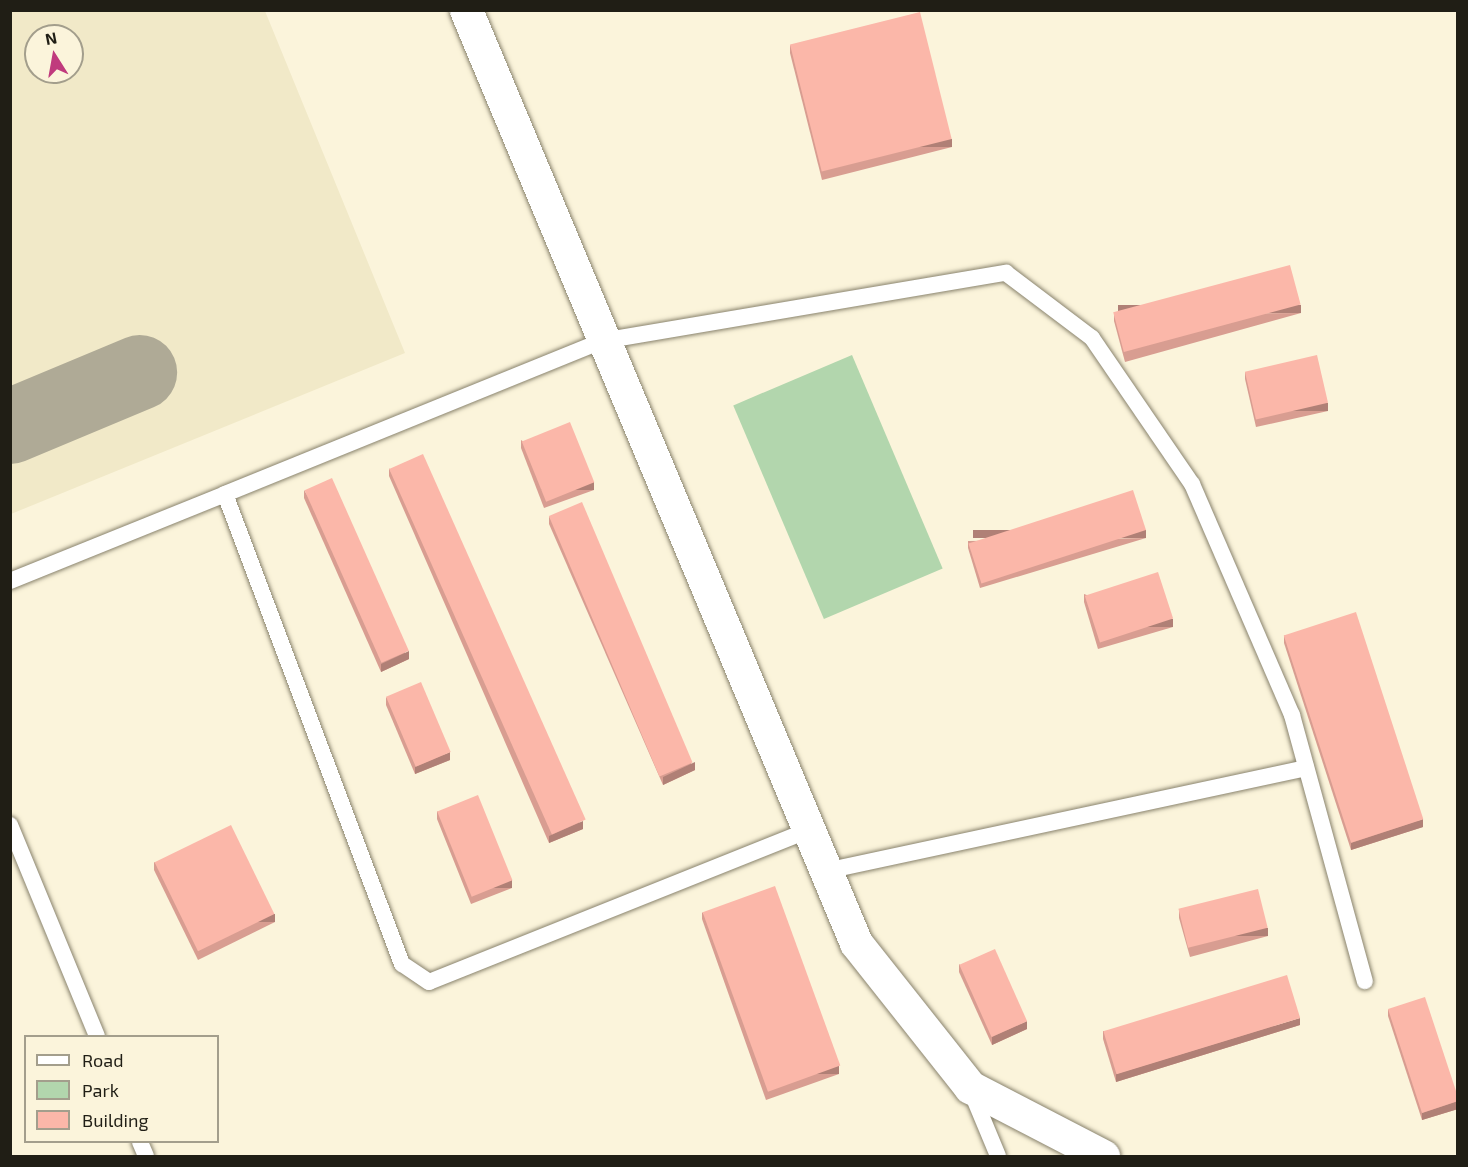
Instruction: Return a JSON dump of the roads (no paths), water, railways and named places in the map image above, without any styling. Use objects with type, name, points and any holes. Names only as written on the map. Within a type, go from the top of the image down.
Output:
[{"type":"street","points":[[466,10],[602,341],[856,943],[970,1087],[1103,1156]]},
{"type":"lane","points":[[10,581],[602,341],[1006,273],[1092,338],[1192,484],[1292,715],[1365,981]]},
{"type":"lane","points":[[225,494],[402,964],[429,982],[809,830]]},
{"type":"lane","points":[[826,871],[1306,768]]},
{"type":"lane","points":[[10,825],[97,1035]]},
{"type":"lane","points":[[970,1087],[998,1156]]}]
